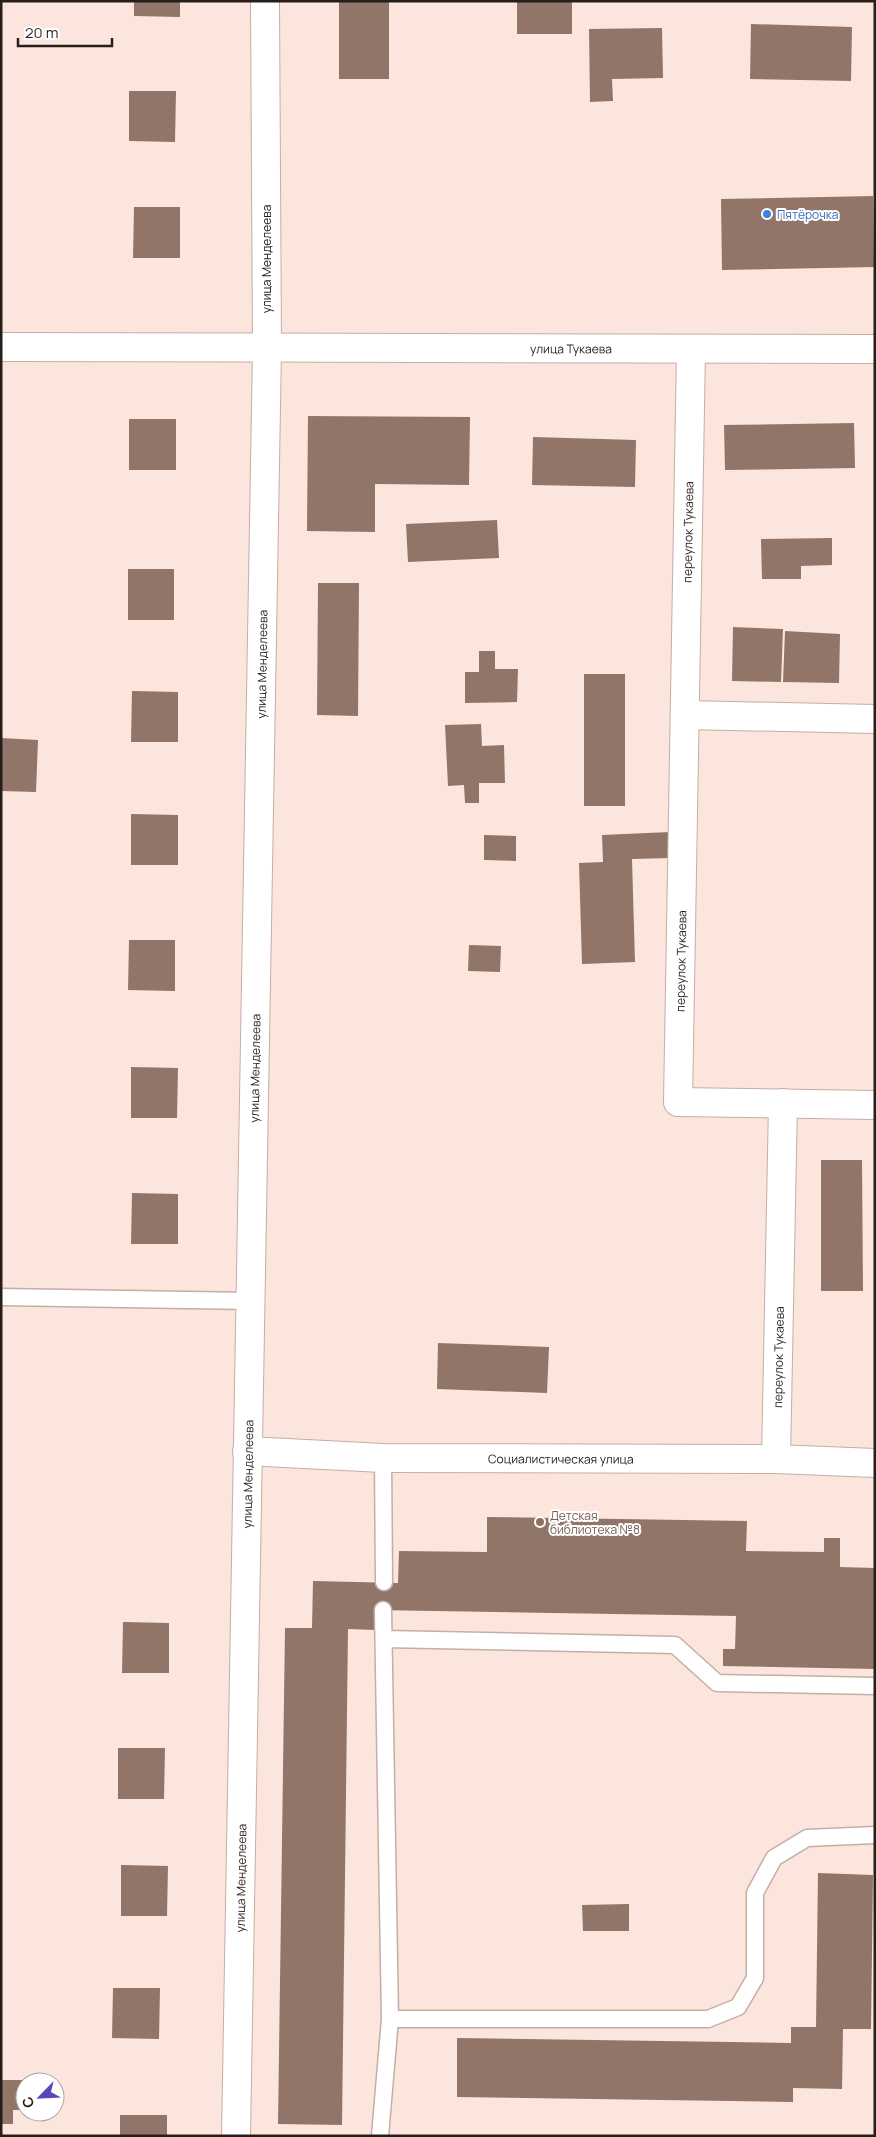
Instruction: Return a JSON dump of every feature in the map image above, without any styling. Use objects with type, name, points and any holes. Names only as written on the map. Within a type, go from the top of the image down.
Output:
[{"type":"street","name":"улица Менделеева","points":[[236,2136],[267,349],[265,1]]},
{"type":"street","name":"улица Тукаева","points":[[1,347],[875,349]]},
{"type":"street","name":"переулок Тукаева","points":[[691,349],[678,1102],[875,1105]]},
{"type":"street","points":[[685,716],[875,719]]},
{"type":"street","name":"переулок Тукаева","points":[[776,1459],[783,1103]]},
{"type":"street","name":"Социалистическая улица","points":[[247,1452],[383,1458],[776,1459],[875,1463]]},
{"type":"lane","points":[[1,1297],[250,1301]]},
{"type":"lane","points":[[383,1458],[384,1582]]},
{"type":"lane","points":[[380,2136],[390,2019],[383,1610]]},
{"type":"lane","points":[[384,1639],[675,1644],[717,1683],[875,1686]]},
{"type":"lane","points":[[390,2019],[708,2019],[738,2007],[755,1978],[755,1893],[774,1858],[807,1838],[875,1835]]},
{"type":"building","points":[[134,1],[180,1],[180,17],[134,16]]},
{"type":"building","points":[[339,1],[389,1],[389,79],[339,79]]},
{"type":"building","points":[[517,1],[572,1],[572,34],[517,34]]},
{"type":"building","points":[[751,24],[852,27],[851,81],[750,79]]},
{"type":"building","points":[[662,28],[663,78],[612,79],[613,101],[590,102],[589,29]]},
{"type":"building","points":[[129,91],[176,91],[175,142],[129,141]]},
{"type":"building","points":[[873,196],[874,267],[722,270],[721,199]]},
{"type":"building","points":[[134,207],[180,207],[180,258],[133,258]]},
{"type":"building","points":[[308,416],[470,417],[469,485],[375,484],[375,532],[307,531]]},
{"type":"building","points":[[129,419],[176,419],[176,470],[129,470]]},
{"type":"building","points":[[854,423],[855,468],[725,470],[724,425]]},
{"type":"building","points":[[533,437],[636,440],[635,487],[532,485]]},
{"type":"building","points":[[497,520],[499,558],[408,562],[406,524]]},
{"type":"building","points":[[832,538],[832,565],[801,566],[801,579],[762,579],[761,539]]},
{"type":"building","points":[[128,569],[174,569],[174,620],[128,620]]},
{"type":"building","points":[[318,583],[359,583],[358,716],[317,715]]},
{"type":"building","points":[[733,627],[783,629],[781,682],[732,681]]},
{"type":"building","points":[[785,631],[840,634],[839,683],[783,682]]},
{"type":"building","points":[[479,651],[495,651],[495,669],[518,669],[517,702],[465,703],[465,672],[479,672]]},
{"type":"building","points":[[584,674],[625,674],[625,806],[584,806]]},
{"type":"building","points":[[132,691],[178,692],[178,742],[131,742]]},
{"type":"building","points":[[481,724],[482,746],[504,745],[505,783],[479,783],[479,803],[465,803],[464,785],[448,786],[445,725]]},
{"type":"building","points":[[1,738],[38,740],[36,792],[1,791]]},
{"type":"building","points":[[131,814],[178,815],[178,865],[131,865]]},
{"type":"building","points":[[670,832],[671,858],[632,859],[635,962],[582,964],[579,863],[603,862],[602,835]]},
{"type":"building","points":[[484,835],[516,836],[516,861],[484,860]]},
{"type":"building","points":[[129,940],[175,940],[175,991],[128,990]]},
{"type":"building","points":[[469,945],[501,946],[500,972],[468,971]]},
{"type":"building","points":[[131,1067],[178,1068],[177,1118],[131,1118]]},
{"type":"building","points":[[821,1160],[862,1160],[863,1291],[821,1291]]},
{"type":"building","points":[[132,1193],[178,1194],[178,1244],[131,1244]]},
{"type":"building","points":[[438,1343],[549,1347],[547,1393],[437,1389]]},
{"type":"building","points":[[487,1517],[747,1521],[746,1551],[824,1552],[824,1538],[840,1538],[840,1567],[875,1568],[874,1669],[723,1666],[723,1649],[735,1649],[736,1616],[375,1610],[375,1630],[348,1629],[342,2125],[278,2124],[285,1628],[312,1628],[313,1581],[398,1583],[399,1551],[487,1552]]},
{"type":"building","points":[[123,1622],[169,1623],[169,1673],[122,1673]]},
{"type":"building","points":[[118,1748],[165,1748],[164,1799],[118,1799]]},
{"type":"building","points":[[121,1865],[168,1866],[167,1916],[121,1916]]},
{"type":"building","points":[[818,1873],[873,1875],[871,2029],[843,2029],[842,2089],[793,2088],[793,2102],[457,2097],[457,2038],[791,2043],[791,2027],[816,2027]]},
{"type":"building","points":[[629,1904],[629,1931],[583,1931],[582,1905]]},
{"type":"building","points":[[113,1988],[160,1988],[159,2039],[112,2038]]},
{"type":"building","points":[[1,2080],[15,2080],[13,2124],[1,2124]]},
{"type":"building","points":[[120,2115],[167,2115],[167,2136],[120,2136]]},
{"type":"place","name":"Пятёрочка","points":[[767,214]]},
{"type":"place","name":"Детская библиотека №8","points":[[540,1522]]}]
